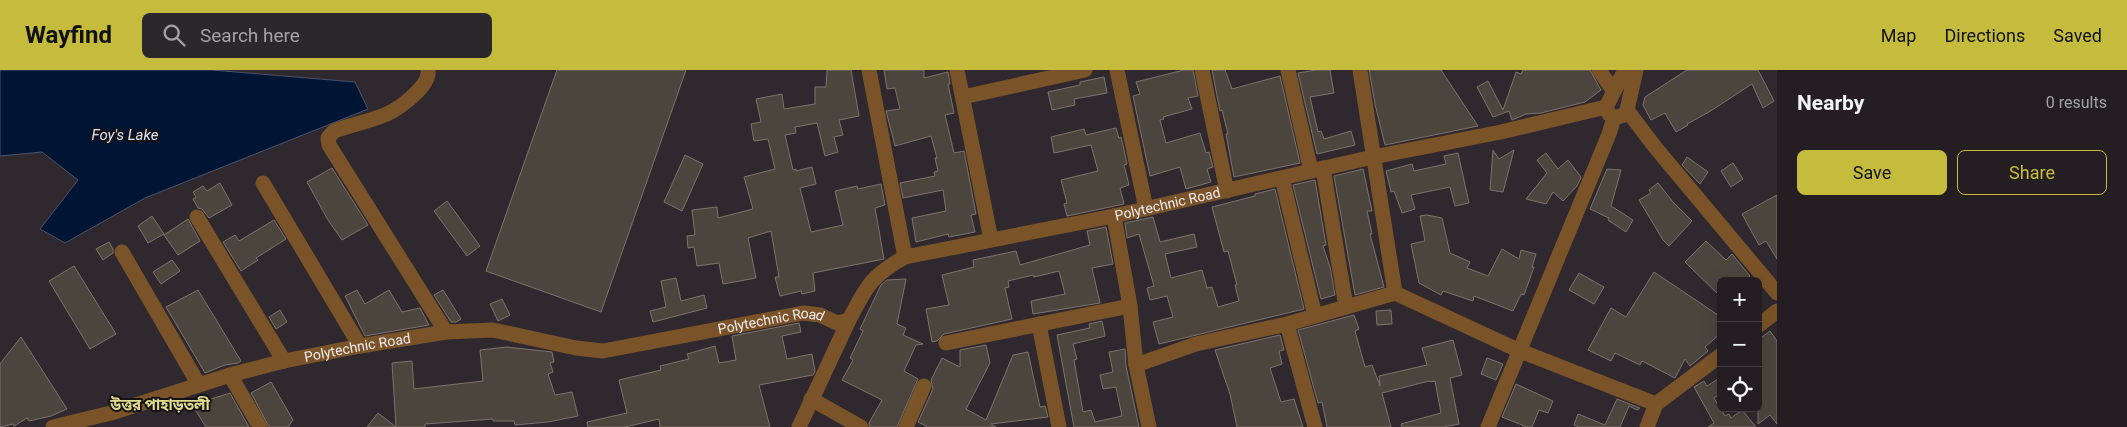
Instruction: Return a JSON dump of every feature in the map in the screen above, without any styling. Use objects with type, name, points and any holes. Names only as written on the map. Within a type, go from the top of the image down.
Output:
[{"type":"street","points":[[428,70],[424,87],[388,114],[334,131],[328,138],[329,145],[446,332]]},
{"type":"street","points":[[869,70],[905,257]]},
{"type":"street","points":[[957,70],[991,240]]},
{"type":"street","points":[[962,97],[1085,70]]},
{"type":"street","points":[[1117,70],[1146,209]]},
{"type":"street","points":[[1202,70],[1227,190]]},
{"type":"street","points":[[1288,70],[1317,170],[1346,307]]},
{"type":"street","points":[[1360,70],[1395,293]]},
{"type":"street","points":[[1599,70],[1613,90]]},
{"type":"street","points":[[1488,427],[1609,134],[1613,90],[1624,70]]},
{"type":"street","points":[[1636,70],[1627,110],[1667,162],[1777,293]]},
{"type":"street","name":"Polytechnic Road","points":[[53,427],[111,413],[230,375],[284,361],[446,332],[493,330],[576,348],[603,351],[803,313],[820,314],[837,323],[849,320],[866,286],[884,269],[905,257],[1114,216],[1373,157],[1610,112],[1624,115],[1627,110]]},
{"type":"street","points":[[1282,178],[1315,316]]},
{"type":"street","points":[[263,183],[360,346]]},
{"type":"street","points":[[1114,216],[1130,306],[1136,365],[1149,427]]},
{"type":"street","points":[[197,217],[284,361]]},
{"type":"street","points":[[122,252],[199,385]]},
{"type":"street","points":[[1136,365],[1196,344],[1287,324],[1395,293],[1520,352],[1656,404]]},
{"type":"street","points":[[946,343],[1130,306]]},
{"type":"street","points":[[1762,323],[1777,312]]},
{"type":"street","points":[[799,427],[849,320]]},
{"type":"street","points":[[1039,324],[1059,427]]},
{"type":"street","points":[[1287,324],[1315,427]]},
{"type":"street","points":[[1647,427],[1656,404],[1717,358]]},
{"type":"street","points":[[230,375],[260,427]]},
{"type":"street","points":[[906,427],[924,386]]},
{"type":"street","points":[[811,400],[860,427]]},
{"type":"water","name":"Foy's Lake","points":[[0,70],[212,70],[355,82],[368,109],[145,198],[65,243],[40,229],[78,180],[42,152],[0,156]]},
{"type":"building","points":[[557,70],[686,70],[601,312],[486,271]]},
{"type":"building","points":[[827,70],[851,70],[859,116],[839,120],[843,135],[834,137],[838,152],[825,156],[817,123],[795,127],[796,133],[785,135],[793,170],[812,167],[816,184],[800,188],[811,232],[843,225],[835,191],[857,186],[858,189],[881,184],[885,205],[875,208],[884,259],[813,273],[815,291],[802,294],[801,291],[780,296],[775,277],[779,277],[771,231],[748,238],[756,278],[723,284],[719,263],[697,266],[694,247],[688,248],[687,236],[695,235],[692,210],[717,207],[718,218],[753,209],[744,177],[775,169],[768,139],[754,141],[751,124],[761,122],[756,99],[782,94],[784,109],[815,104],[815,87],[826,87]]},
{"type":"building","points":[[884,70],[924,70],[924,78],[948,72],[950,84],[948,84],[954,113],[945,115],[954,153],[964,151],[976,214],[971,215],[975,232],[949,237],[948,234],[916,242],[912,218],[946,211],[943,190],[903,198],[900,183],[935,176],[934,172],[938,171],[935,158],[937,158],[931,136],[895,146],[886,111],[900,109],[895,88],[887,89]]},
{"type":"building","points":[[1184,70],[1193,70],[1198,96],[1188,98],[1192,109],[1163,117],[1164,119],[1160,120],[1166,143],[1200,133],[1206,153],[1209,152],[1213,167],[1207,169],[1211,182],[1186,189],[1180,167],[1150,176],[1133,96],[1140,94],[1136,82]]},
{"type":"building","points":[[1212,70],[1225,70],[1232,89],[1280,76],[1300,163],[1234,177],[1226,134],[1228,134],[1222,110],[1220,111]]},
{"type":"building","points":[[1330,70],[1334,93],[1310,97],[1318,132],[1321,131],[1324,139],[1351,131],[1355,145],[1317,154],[1298,73]]},
{"type":"building","points":[[1369,70],[1441,70],[1478,126],[1385,145]]},
{"type":"building","points":[[1523,70],[1590,70],[1601,90],[1585,102],[1541,113],[1526,114],[1512,120],[1509,111],[1493,117],[1477,87],[1488,81],[1503,110],[1516,72],[1521,74]]},
{"type":"building","points":[[1687,70],[1758,70],[1774,101],[1763,108],[1752,84],[1676,132],[1665,113],[1651,120],[1643,105],[1645,97]]},
{"type":"building","points":[[1104,77],[1107,93],[1074,99],[1075,105],[1052,110],[1048,92],[1080,85],[1080,82]]},
{"type":"building","points":[[1116,128],[1119,138],[1121,137],[1127,164],[1124,165],[1129,185],[1120,188],[1124,204],[1067,216],[1064,204],[1067,203],[1061,180],[1098,171],[1091,145],[1054,153],[1051,137],[1084,129],[1086,135]]},
{"type":"building","points":[[1493,150],[1499,159],[1514,150],[1503,192],[1490,190]]},
{"type":"building","points":[[1458,153],[1469,203],[1455,206],[1450,187],[1411,195],[1415,209],[1402,213],[1394,191],[1391,192],[1386,171],[1412,164],[1414,171],[1446,164],[1444,156]]},
{"type":"building","points":[[1546,153],[1558,169],[1568,160],[1581,177],[1577,186],[1563,201],[1553,192],[1546,204],[1526,199],[1547,173],[1537,160]]},
{"type":"building","points":[[685,155],[703,164],[682,211],[664,202]]},
{"type":"building","points":[[1687,157],[1708,172],[1700,184],[1682,165]]},
{"type":"building","points":[[1733,163],[1743,179],[1731,187],[1721,171]]},
{"type":"building","points":[[332,168],[368,225],[342,240],[328,220],[307,182]]},
{"type":"building","points":[[1363,169],[1372,211],[1367,211],[1372,234],[1370,234],[1384,287],[1355,295],[1334,176]]},
{"type":"building","points":[[1607,169],[1621,170],[1611,206],[1633,220],[1626,232],[1608,220],[1609,218],[1590,209]]},
{"type":"building","points":[[1315,180],[1326,245],[1323,246],[1330,267],[1335,295],[1321,299],[1293,185]]},
{"type":"building","points":[[220,183],[232,205],[209,218],[202,209],[198,208],[193,199],[196,197],[193,192],[203,186],[207,191]]},
{"type":"building","points":[[1658,183],[1692,221],[1669,246],[1663,240],[1639,200],[1651,193],[1649,190]]},
{"type":"building","points":[[1275,189],[1304,309],[1159,344],[1153,322],[1173,317],[1167,296],[1150,300],[1147,288],[1154,286],[1139,234],[1127,238],[1125,223],[1153,217],[1160,242],[1194,234],[1197,247],[1165,254],[1171,278],[1202,270],[1207,288],[1212,287],[1218,307],[1239,301],[1228,251],[1224,252],[1212,207]]},
{"type":"building","points":[[1777,195],[1777,259],[1766,241],[1759,245],[1742,214]]},
{"type":"building","points":[[447,201],[480,246],[467,256],[434,211]]},
{"type":"building","points":[[1427,215],[1442,218],[1450,253],[1470,262],[1467,268],[1488,276],[1502,249],[1519,259],[1521,250],[1536,254],[1532,267],[1534,267],[1524,295],[1521,294],[1513,311],[1474,296],[1473,301],[1443,291],[1441,295],[1419,283],[1411,244],[1425,241],[1420,216]]},
{"type":"building","points":[[152,216],[164,234],[148,243],[138,226]]},
{"type":"building","points":[[188,219],[200,241],[178,255],[164,235]]},
{"type":"building","points":[[274,220],[286,239],[256,258],[258,260],[241,271],[223,242],[235,235],[239,241]]},
{"type":"building","points":[[1106,227],[1113,264],[1092,268],[1100,303],[1033,314],[1031,301],[1065,294],[1059,271],[1034,277],[1033,275],[1008,281],[1009,287],[1005,288],[1012,319],[944,334],[937,341],[932,342],[926,309],[949,305],[942,275],[974,267],[973,260],[1016,251],[1020,265],[1090,245],[1087,231]]},
{"type":"building","points":[[1706,241],[1726,260],[1732,254],[1750,276],[1717,277],[1717,293],[1685,262]]},
{"type":"building","points":[[109,242],[113,253],[103,260],[96,249]]},
{"type":"building","points":[[172,260],[180,271],[161,284],[153,272]]},
{"type":"building","points":[[74,266],[116,334],[90,349],[49,281]]},
{"type":"building","points":[[1654,272],[1717,314],[1717,336],[1705,347],[1708,351],[1690,366],[1685,359],[1675,378],[1642,361],[1640,365],[1615,353],[1611,361],[1588,350],[1611,308],[1626,317]]},
{"type":"building","points":[[1579,273],[1604,287],[1594,304],[1569,290]]},
{"type":"building","points":[[676,278],[681,301],[704,295],[707,308],[653,322],[650,311],[666,307],[661,281]]},
{"type":"building","points":[[906,279],[897,324],[906,328],[903,335],[923,344],[916,345],[904,371],[918,379],[897,427],[870,427],[869,423],[882,400],[842,380],[853,360],[850,358],[863,331],[860,329],[881,285],[887,280]]},
{"type":"building","points":[[198,290],[241,361],[205,373],[166,307]]},
{"type":"building","points":[[357,290],[365,304],[389,290],[402,312],[420,308],[429,325],[365,336],[345,296]]},
{"type":"building","points":[[443,290],[461,319],[456,322],[451,322],[434,295]]},
{"type":"building","points":[[502,299],[510,315],[498,321],[490,304]]},
{"type":"building","points":[[280,310],[287,322],[276,329],[269,317]]},
{"type":"building","points":[[1391,310],[1392,324],[1377,325],[1376,311]]},
{"type":"building","points":[[1354,315],[1359,329],[1355,331],[1365,367],[1372,365],[1380,386],[1379,376],[1427,365],[1422,348],[1453,340],[1462,375],[1450,378],[1459,424],[1443,427],[1402,427],[1401,424],[1441,413],[1435,381],[1429,381],[1382,393],[1391,427],[1327,427],[1322,402],[1318,403],[1298,330]]},
{"type":"building","points":[[1102,321],[1105,336],[1073,344],[1077,359],[1074,360],[1083,412],[1091,410],[1095,422],[1122,416],[1116,387],[1103,389],[1100,375],[1113,372],[1109,352],[1125,349],[1126,366],[1139,427],[1074,427],[1057,335],[1090,328],[1089,324]]},
{"type":"building","points":[[799,323],[801,332],[782,336],[787,359],[812,354],[815,371],[813,375],[759,385],[770,427],[660,427],[659,419],[625,427],[588,427],[587,422],[627,413],[619,380],[661,370],[660,366],[689,359],[687,354],[715,346],[719,363],[736,360],[732,336]]},
{"type":"building","points":[[1770,331],[1777,341],[1777,424],[1770,415],[1758,424],[1758,412],[1762,412],[1762,337]]},
{"type":"building","points":[[1280,335],[1284,350],[1279,351],[1282,364],[1270,368],[1281,402],[1294,399],[1303,427],[1237,427],[1230,394],[1215,350]]},
{"type":"building","points":[[21,337],[67,409],[51,416],[29,421],[27,418],[14,426],[13,424],[0,427],[0,364]]},
{"type":"building","points":[[986,345],[990,363],[966,409],[986,420],[1013,355],[1028,352],[1040,407],[1045,406],[1048,417],[991,424],[996,427],[928,427],[918,422],[933,389],[931,380],[942,358],[960,367],[960,350]]},
{"type":"building","points":[[507,347],[552,352],[554,362],[550,363],[553,372],[548,374],[555,395],[572,392],[578,416],[548,422],[515,425],[514,421],[493,421],[493,419],[425,424],[425,427],[396,427],[392,363],[412,361],[414,389],[483,381],[480,350]]},
{"type":"building","points":[[1487,358],[1503,364],[1496,380],[1481,374]]},
{"type":"building","points":[[1717,380],[1717,396],[1714,398],[1717,403],[1717,412],[1723,412],[1725,416],[1729,414],[1731,418],[1739,412],[1744,412],[1756,427],[1708,427],[1714,423],[1694,387],[1704,381],[1707,386]]},
{"type":"building","points":[[271,382],[293,420],[288,427],[269,427],[251,393]]},
{"type":"building","points":[[1516,384],[1553,401],[1548,413],[1539,410],[1532,427],[1527,427],[1502,417]]},
{"type":"building","points":[[230,393],[249,427],[206,427],[192,405]]},
{"type":"building","points":[[1617,399],[1640,408],[1637,410],[1629,406],[1620,427],[1579,427],[1574,425],[1578,414],[1605,425]]},
{"type":"building","points":[[378,413],[396,427],[367,427]]},
{"type":"district","name":"উত্তর পাহাড়তলী","points":[[160,405]]}]
